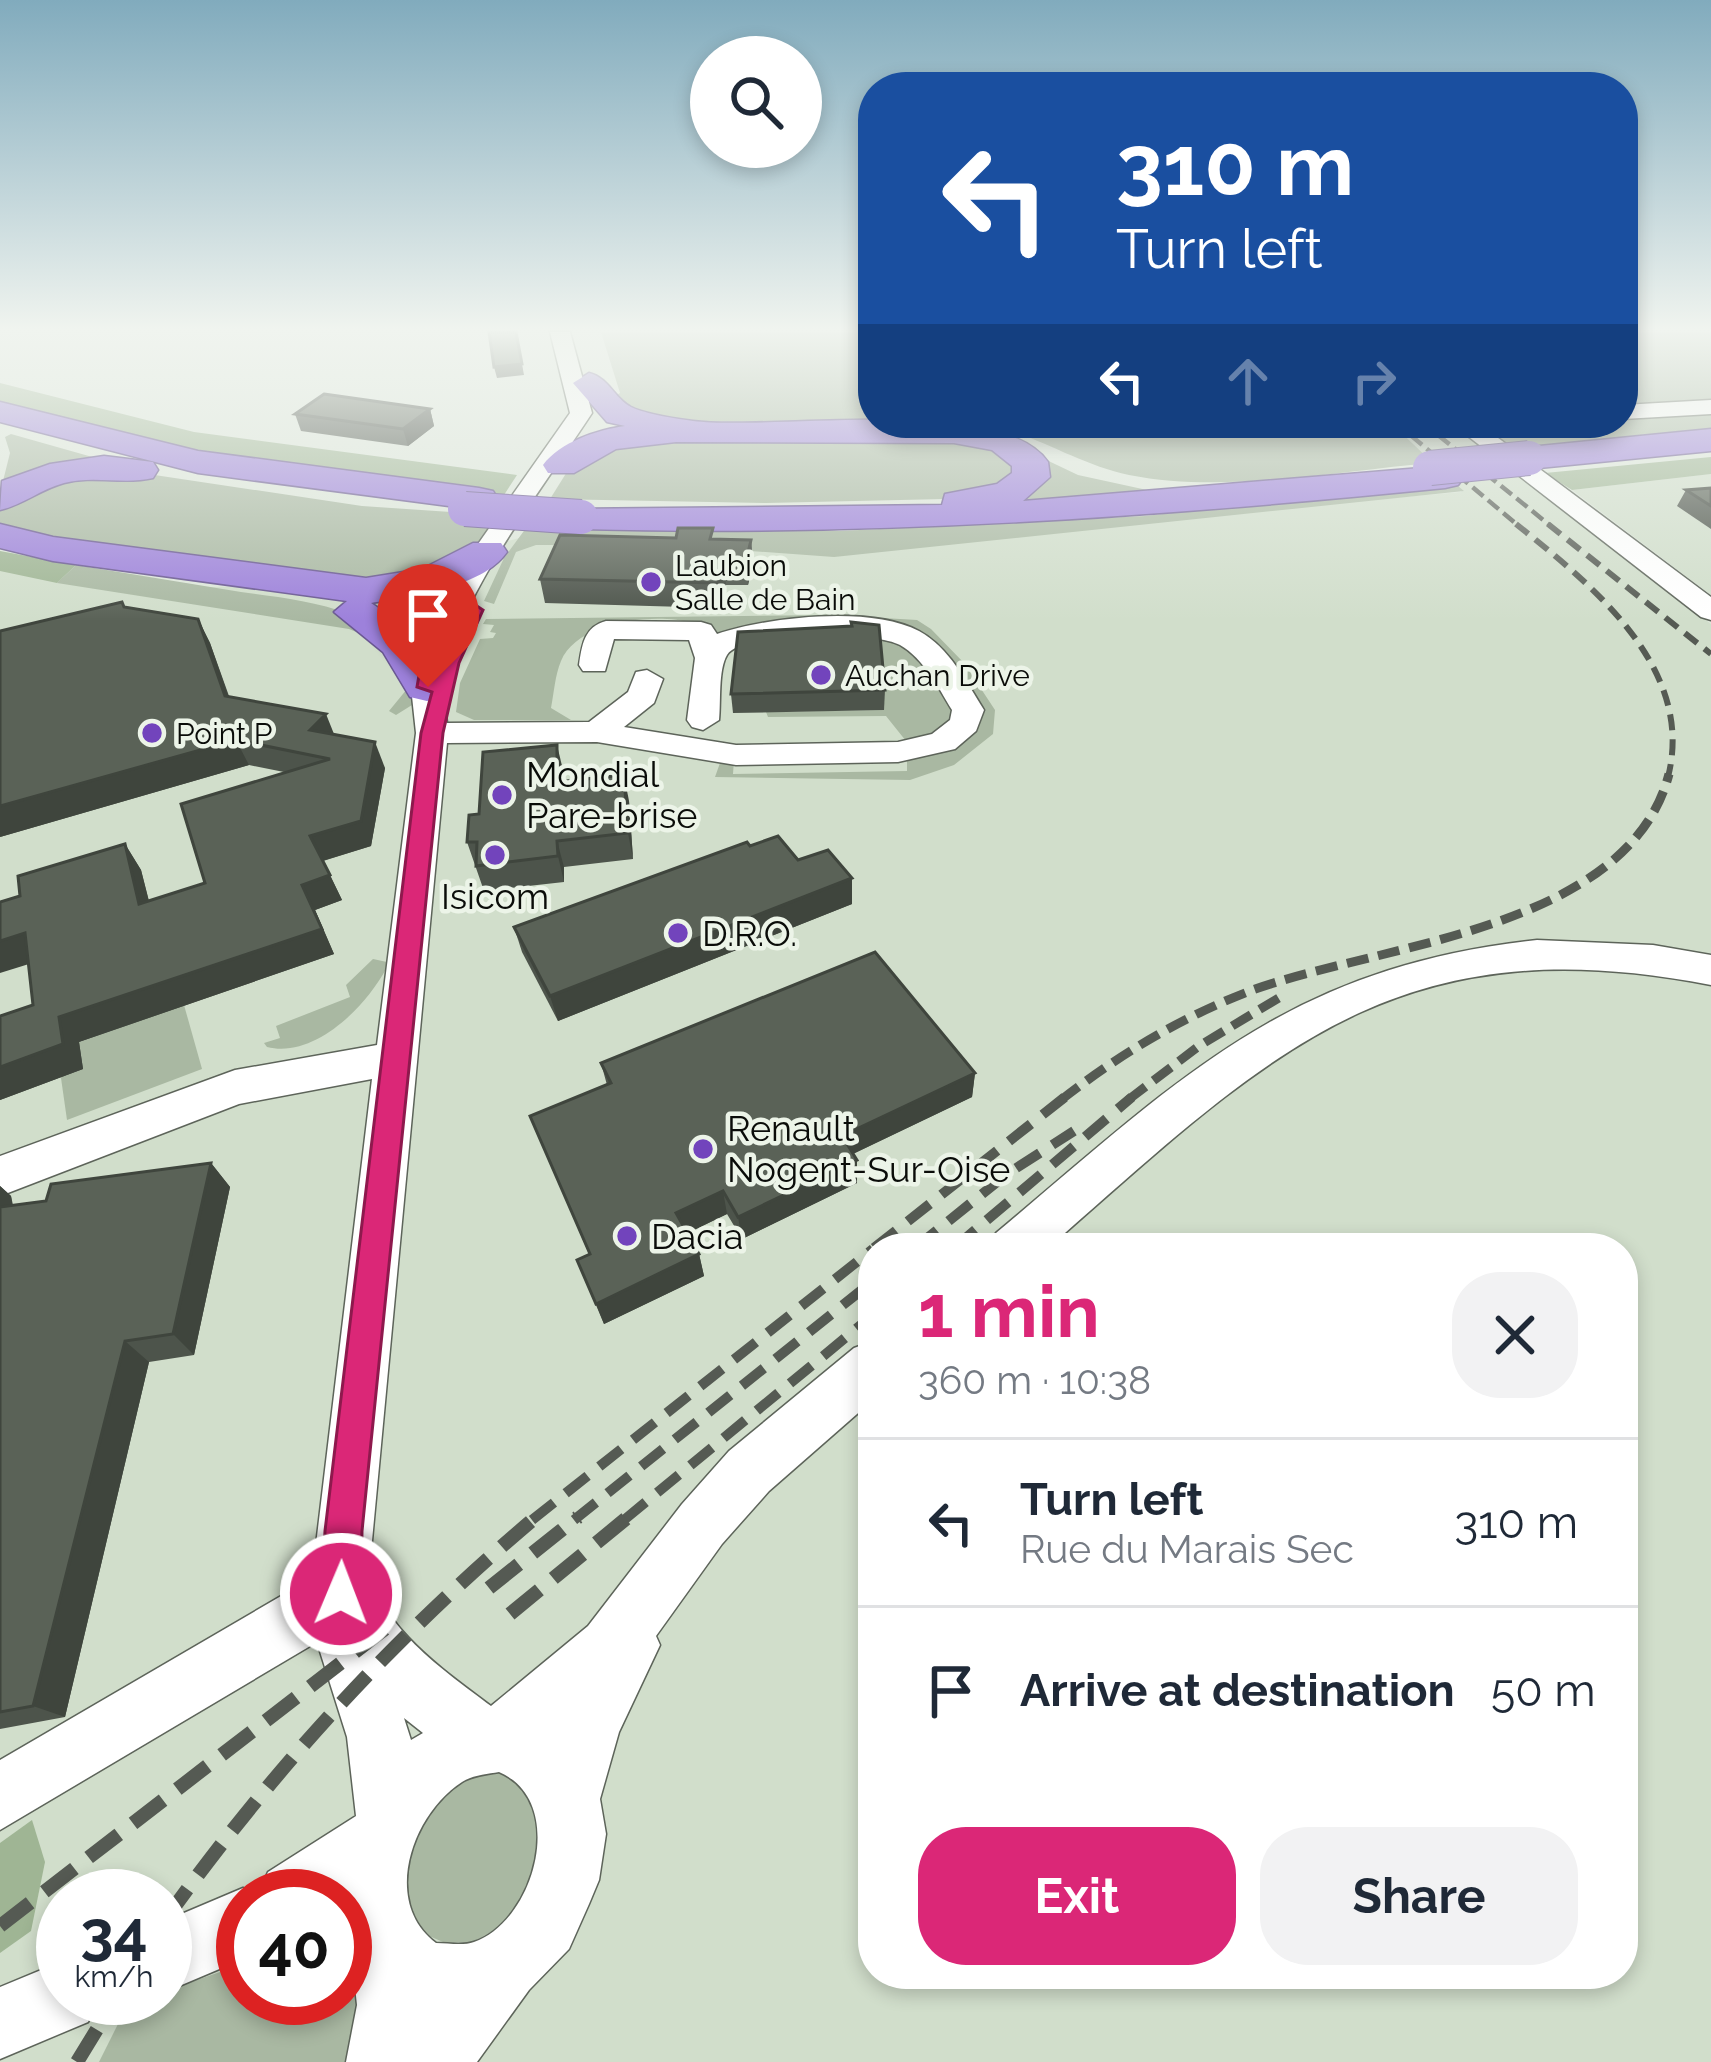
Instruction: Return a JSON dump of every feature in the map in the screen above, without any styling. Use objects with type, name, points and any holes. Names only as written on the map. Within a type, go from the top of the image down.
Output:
[{"type":"highway","points":[[65,428],[213,465],[472,504]]},
{"type":"highway","points":[[574,439],[674,428]]},
{"type":"highway","points":[[574,439],[601,441],[640,433],[858,432]]},
{"type":"highway","points":[[812,513],[994,497],[1025,484],[1032,466],[1010,444],[980,438]]},
{"type":"highway","points":[[1007,438],[1074,470],[1152,486],[1281,483]]},
{"type":"highway","points":[[0,499],[43,477],[101,466],[284,488],[581,512],[768,524],[940,520],[1138,508],[1711,440]]},
{"type":"highway","points":[[1,449],[139,462],[284,488]]},
{"type":"highway","points":[[1534,463],[1711,450]]},
{"type":"highway","points":[[581,512],[812,513],[1040,505],[1437,473]]},
{"type":"highway","points":[[0,540],[303,595],[367,601],[441,578],[487,552]]},
{"type":"highway","points":[[367,601],[408,623],[463,610]]},
{"type":"highway","points":[[367,601],[428,687]]},
{"type":"street","points":[[372,1912],[385,1829],[385,1763],[344,1631],[343,1531],[432,733],[463,610],[487,552],[574,439],[577,428]]},
{"type":"street","points":[[432,733],[430,664],[580,428]]},
{"type":"street","points":[[1483,438],[1711,611]]},
{"type":"street","points":[[597,732],[643,696],[657,628]]},
{"type":"street","points":[[432,733],[597,732],[736,754],[898,752],[943,742],[965,724],[968,710],[916,643],[892,630],[748,633],[717,646],[710,658],[703,720]]},
{"type":"street","points":[[597,732],[587,710],[598,640],[605,631],[701,632],[710,658]]},
{"type":"street","points":[[1031,1233],[1219,1075],[1283,1031],[1351,998],[1483,960],[1559,950],[1646,956],[1711,970]]},
{"type":"street","points":[[0,1176],[235,1087],[396,1058]]},
{"type":"street","points":[[329,1869],[385,1829],[430,1766],[456,1749],[491,1740],[600,1658],[702,1524],[749,1471],[858,1379]]},
{"type":"street","points":[[567,1798],[589,1724],[670,1571]]},
{"type":"street","points":[[341,1594],[403,1677],[491,1740],[524,1746],[546,1761],[567,1798],[573,1831],[563,1886],[535,1937],[508,1962],[433,2062]]},
{"type":"street","points":[[0,1797],[341,1594]]},
{"type":"street","points":[[372,1934],[411,1970],[441,1981],[474,1978],[508,1962]]},
{"type":"street","points":[[372,1936],[393,2005],[383,2062]]},
{"type":"street","points":[[0,2023],[36,2008]]},
{"type":"shaded area","points":[[1638,428],[1711,428],[1711,433],[1516,452],[1500,438],[1638,438]]},
{"type":"shaded area","points":[[11,434],[110,462],[15,485],[0,493],[10,453],[5,437]]},
{"type":"shaded area","points":[[981,438],[1025,477],[945,499],[766,503],[550,499],[570,467],[622,439]]},
{"type":"shaded area","points":[[1029,438],[1407,438],[1433,463],[1242,482],[1166,480],[1091,464]]},
{"type":"shaded area","points":[[1401,438],[1471,438],[1711,624],[1711,2062],[0,2062],[0,568],[120,589],[347,584],[538,533],[839,545],[1462,492]]},
{"type":"shaded area","points":[[1036,455],[1078,475],[1147,490],[1005,502]]},
{"type":"shaded area","points":[[128,471],[362,506],[510,516],[488,545],[402,584],[0,531],[0,503],[27,485]]},
{"type":"shaded area","points":[[1711,474],[1711,595],[1572,490]]},
{"type":"shaded area","points":[[1452,481],[1464,491],[834,557],[669,545],[536,545],[516,552],[494,604],[484,601],[504,558],[532,520],[839,531],[1145,516]]},
{"type":"shaded area","points":[[76,565],[296,600],[349,614],[387,638],[406,662],[412,705],[396,715],[389,711],[407,689],[385,644],[349,629],[57,583]]},
{"type":"shaded area","points":[[832,615],[917,620],[931,629],[964,663],[995,710],[993,734],[954,765],[910,780],[715,777],[720,763],[734,760],[733,774],[907,771],[907,757],[969,733],[911,632],[717,638],[692,623],[659,619],[600,628],[570,647],[559,666],[551,708],[571,720],[474,720],[456,712],[460,683],[480,639],[493,638],[496,633],[490,632],[494,625],[483,624],[486,619]]},
{"type":"shaded area","points":[[878,635],[915,648],[955,704],[955,718],[933,734],[906,741],[886,716],[768,717],[766,712],[884,710]]},
{"type":"shaded area","points":[[373,959],[387,962],[386,969],[366,998],[337,1026],[303,1045],[267,1047],[264,1043],[280,1038],[276,1026],[350,997],[346,985]]},
{"type":"shaded area","points":[[184,1005],[202,1069],[67,1120],[57,1050]]},
{"type":"shaded area","points":[[487,1770],[513,1777],[539,1810],[536,1880],[503,1925],[473,1942],[443,1942],[429,1936],[409,1913],[401,1864],[444,1787]]},
{"type":"shaded area","points":[[216,1973],[216,2025],[364,2025],[363,2062],[99,2062],[118,2025],[192,2025],[192,1982]]},
{"type":"green space","points":[[97,428],[179,428],[517,475],[504,495],[249,462]]},
{"type":"green space","points":[[1711,457],[1711,474],[1572,490],[1545,473]]},
{"type":"green space","points":[[0,551],[76,565],[57,583],[0,571]]},
{"type":"green space","points":[[32,1820],[45,1862],[44,1869],[36,1869],[31,1931],[0,1953],[0,1843]]},
{"type":"building","points":[[1711,488],[1711,506],[1686,490]]},
{"type":"building","points":[[678,528],[713,528],[710,539],[751,540],[746,561],[724,561],[718,583],[540,579],[560,535],[676,538]]},
{"type":"building","points":[[122,602],[124,607],[198,619],[225,696],[326,714],[310,730],[375,742],[361,821],[310,836],[330,875],[302,885],[322,929],[59,1017],[63,1044],[0,1067],[0,1016],[33,1005],[25,933],[0,941],[0,902],[20,896],[18,876],[125,844],[139,904],[205,883],[181,804],[330,759],[236,740],[0,806],[0,631]]},
{"type":"building","points":[[851,622],[879,625],[885,690],[731,694],[738,632],[852,626]]},
{"type":"building","points":[[557,745],[557,782],[624,775],[628,833],[557,841],[558,856],[476,866],[477,842],[467,842],[469,815],[479,814],[483,752]]},
{"type":"building","name":"D.R.O.","points":[[778,836],[798,860],[828,850],[852,878],[550,996],[514,927],[747,842],[750,846]]},
{"type":"building","name":"Renault Nogent-Sur-Oise","points":[[875,952],[975,1073],[842,1136],[857,1160],[738,1217],[723,1191],[676,1213],[699,1254],[596,1304],[577,1260],[590,1254],[530,1116],[611,1083],[601,1063]]},
{"type":"building","points":[[211,1163],[173,1334],[125,1341],[33,1706],[0,1712],[0,1207],[46,1201],[51,1184]]},
{"type":"railway","points":[[1414,438],[1520,527]]},
{"type":"railway","points":[[1442,438],[1552,527]]},
{"type":"railway","points":[[1516,524],[1604,602],[1652,665],[1667,700],[1673,737],[1668,776]]},
{"type":"railway","points":[[1548,524],[1711,654]]},
{"type":"railway","points":[[1064,1098],[1151,1038],[1250,991],[1492,924],[1552,899],[1604,868],[1644,826],[1668,776]]},
{"type":"railway","points":[[1128,1100],[1199,1046],[1287,993]]},
{"type":"railway","points":[[972,1233],[1132,1097]]},
{"type":"railway","points":[[893,1233],[1064,1098]]},
{"type":"railway","points":[[934,1233],[1007,1174],[1074,1131]]},
{"type":"railway","points":[[532,1520],[858,1261]]},
{"type":"railway","points":[[574,1520],[858,1293]]},
{"type":"railway","points":[[624,1520],[858,1327]]},
{"type":"railway","points":[[192,1883],[338,1707],[433,1609],[536,1517]]},
{"type":"railway","points":[[489,1588],[578,1517]]},
{"type":"railway","points":[[510,1614],[628,1517]]},
{"type":"railway","points":[[0,1926],[399,1618]]},
{"type":"railway","points":[[77,2062],[100,2025]]},
{"type":"place","name":"Laubion Salle de Bain","points":[[651,582]]},
{"type":"place","name":"Auchan Drive","points":[[821,675]]},
{"type":"place","name":"Point P","points":[[152,733]]},
{"type":"place","name":"Mondial Pare-brise","points":[[502,795]]},
{"type":"place","name":"Isicom","points":[[495,855]]},
{"type":"place","name":"D.R.O.","points":[[678,933]]},
{"type":"place","name":"Renault Nogent-Sur-Oise","points":[[703,1149]]},
{"type":"place","name":"Dacia","points":[[627,1236]]},
{"type":"route","points":[[341,1594],[343,1531],[432,733],[449,663],[474,610],[468,606],[460,603],[430,664],[428,687]]}]
